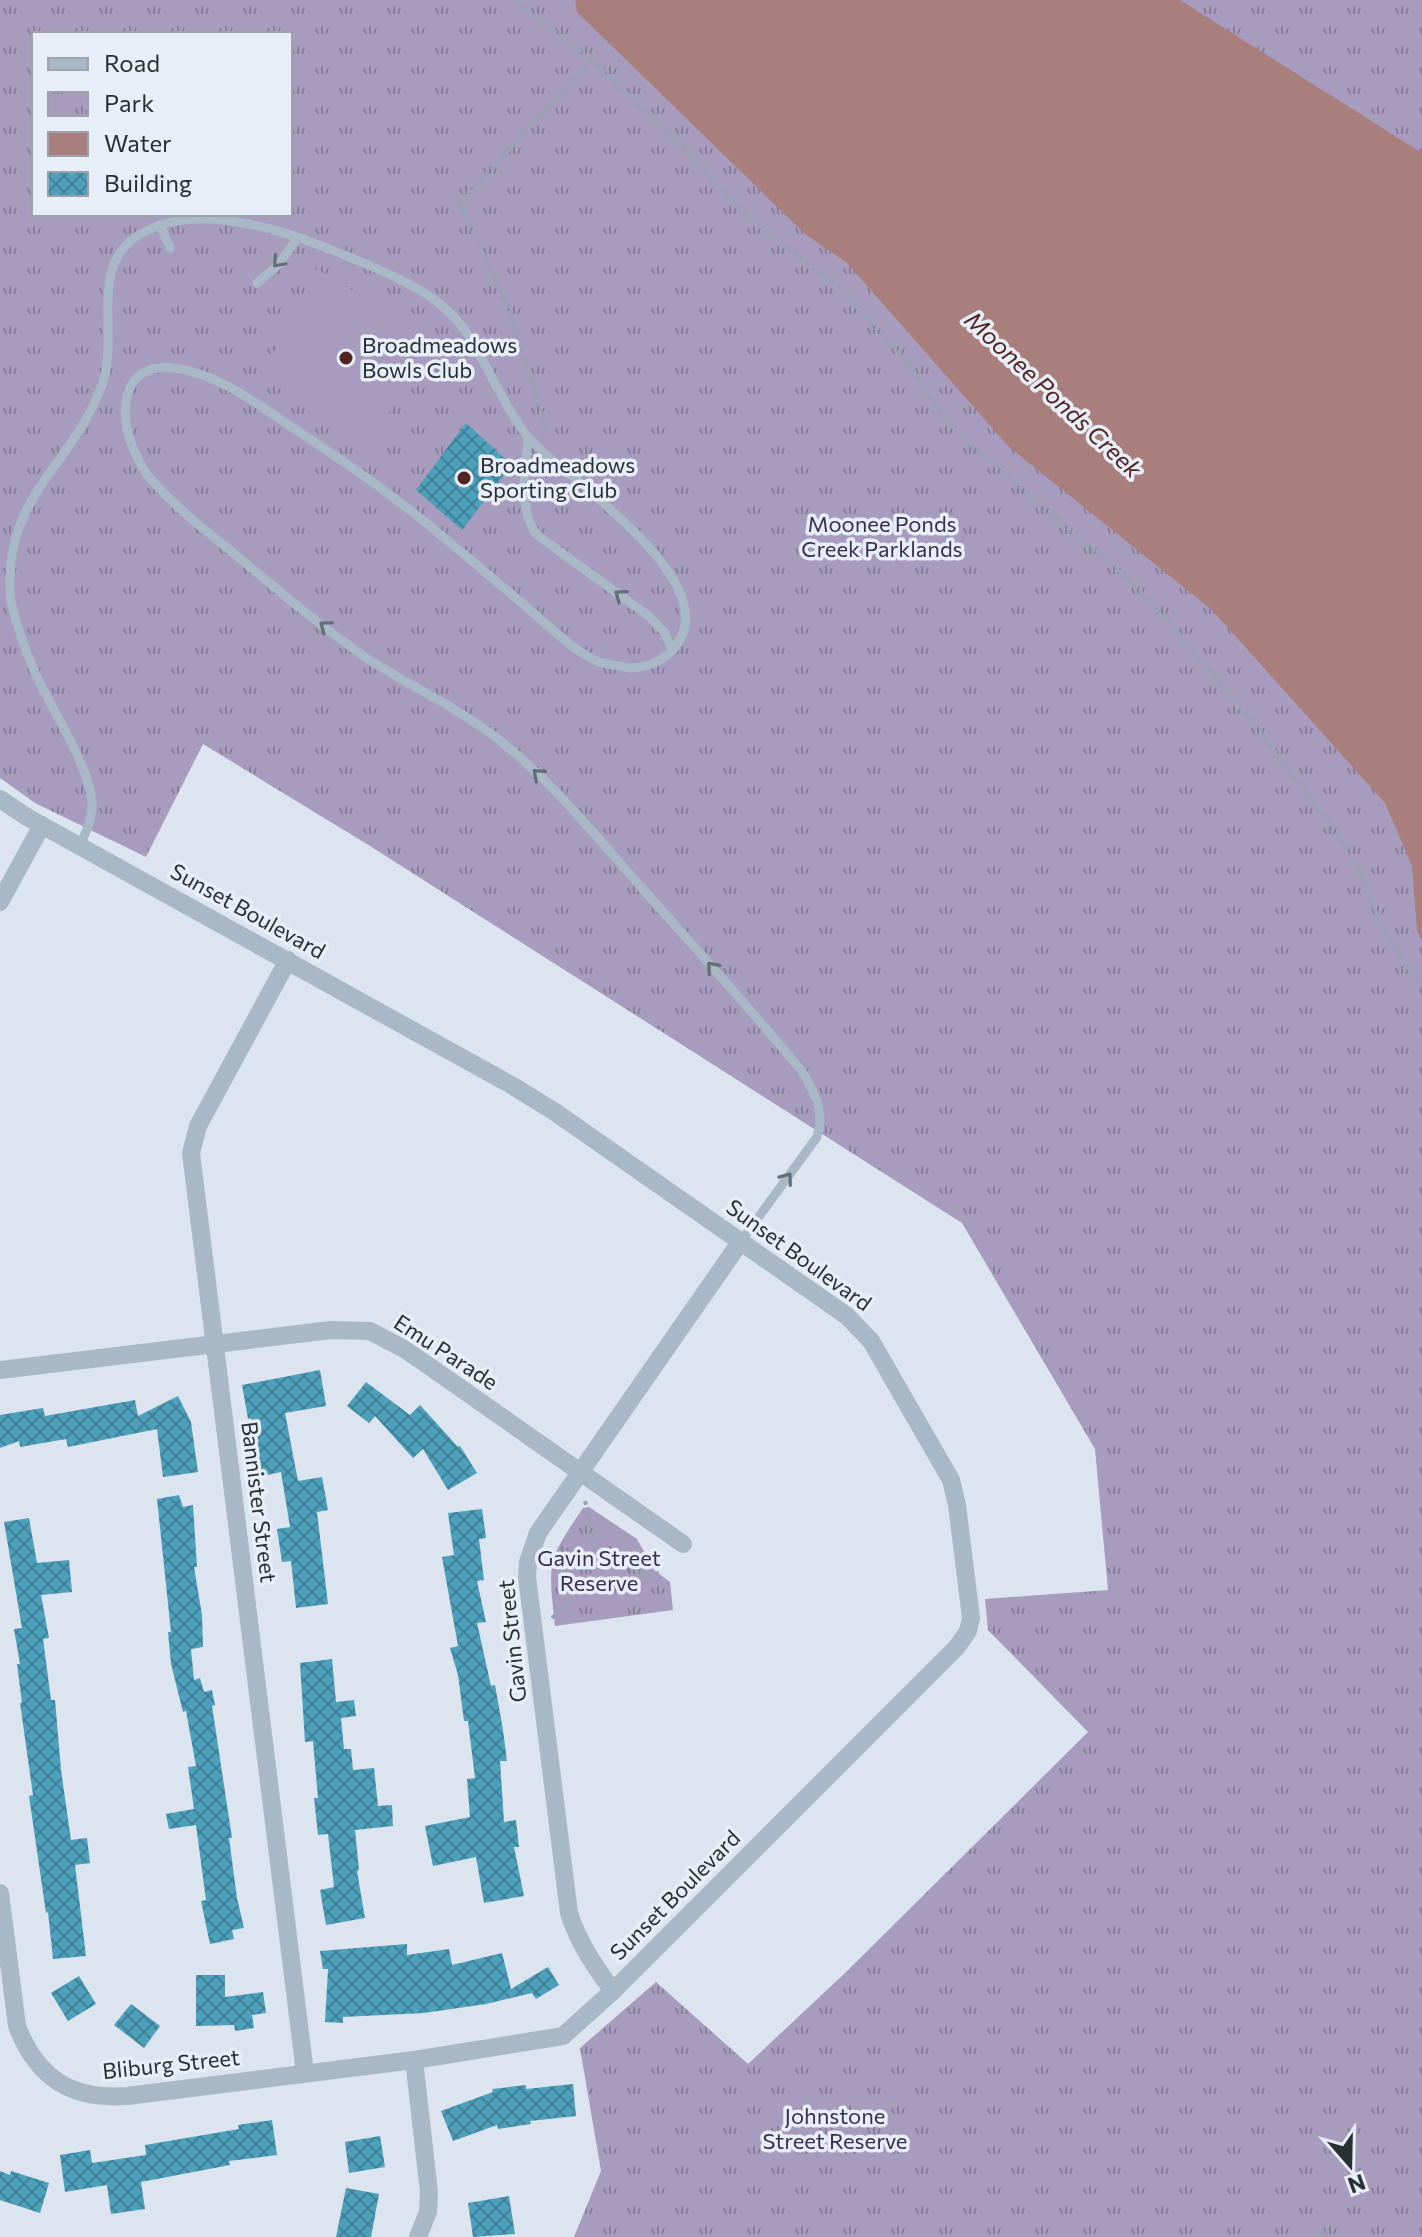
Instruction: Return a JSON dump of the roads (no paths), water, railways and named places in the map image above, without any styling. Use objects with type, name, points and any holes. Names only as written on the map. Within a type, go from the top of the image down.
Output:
[{"type":"street","name":"Sunset Boulevard","points":[[0,799],[555,1112],[847,1316],[871,1341],[951,1480],[957,1505],[971,1618],[968,1631],[957,1647],[613,1991],[563,2036],[414,2060],[305,2073]]},
{"type":"street","points":[[0,902],[42,825]]},
{"type":"street","name":"Bannister Street","points":[[288,960],[198,1126],[193,1142],[192,1164],[305,2073]]},
{"type":"street","name":"Gavin Street","points":[[613,1991],[586,1952],[569,1913],[527,1577],[528,1562],[538,1533],[741,1241]]},
{"type":"street","name":"Emu Parade","points":[[0,1370],[331,1330],[370,1331],[406,1350],[683,1544]]},
{"type":"street","name":"Bliburg Street","points":[[0,1893],[6,1992],[17,2026],[33,2058],[56,2081],[86,2095],[105,2097],[305,2073]]},
{"type":"street","points":[[414,2060],[429,2192],[428,2212],[418,2237]]},
{"type":"lane","points":[[80,846],[93,812],[92,799],[77,758],[34,670],[4,578],[3,553],[8,528],[92,406],[104,380],[108,356],[107,303],[114,262],[132,239],[160,225],[191,218],[251,225],[297,239],[414,286],[454,316],[468,334],[532,441],[624,523],[665,568],[679,591],[686,612],[686,626],[672,650],[659,661],[643,667],[624,668],[596,661],[565,640],[380,487],[243,395],[212,378],[177,366],[162,365],[139,374],[127,394],[128,428],[135,454],[152,482],[276,588],[370,660],[481,727],[543,778],[804,1074],[820,1107],[822,1122],[817,1137],[741,1241]]},
{"type":"lane","points":[[160,225],[170,248]]},
{"type":"lane","points":[[257,283],[279,264],[297,239]]},
{"type":"lane","points":[[532,441],[525,502],[528,523],[537,535],[650,617],[665,633],[672,650]]},
{"type":"water","name":"Moonee Ponds Creek","points":[[575,0],[1180,0],[1422,153],[1422,940],[1417,931],[1412,866],[1385,803],[1212,610],[1008,446],[847,263],[806,235],[577,12]]},
{"type":"place","name":"Broadmeadows Bowls Club","points":[[346,358]]},
{"type":"place","name":"Broadmeadows Sporting Club","points":[[464,478]]},
{"type":"park label","name":"Moonee Ponds Creek Parklands","points":[[882,536]]},
{"type":"park label","name":"Gavin Street Reserve","points":[[599,1570]]},
{"type":"park label","name":"Johnstone Street Reserve","points":[[835,2128]]}]
